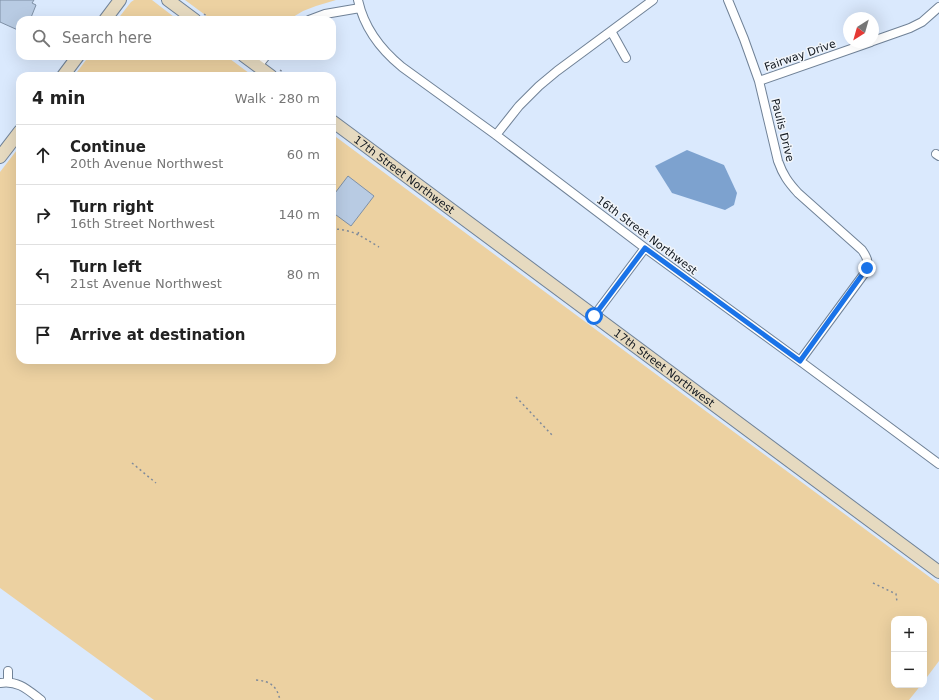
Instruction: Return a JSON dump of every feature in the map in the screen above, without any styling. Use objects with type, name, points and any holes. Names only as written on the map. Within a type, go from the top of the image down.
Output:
[{"type":"street","points":[[108,16],[120,0]]},
{"type":"street","points":[[168,0],[190,16]]},
{"type":"street","points":[[496,135],[519,106],[539,86],[653,0]]},
{"type":"street","name":"Paulis Drive","points":[[728,0],[759,81],[782,173],[798,193],[862,250],[868,260],[867,268],[864,274],[800,361]]},
{"type":"street","points":[[320,16],[359,4]]},
{"type":"street","name":"16th Street Northwest","points":[[359,4],[372,36],[402,67],[496,135],[645,248],[939,464]]},
{"type":"street","name":"Fairway Drive","points":[[879,39],[922,22],[939,7]]},
{"type":"street","points":[[611,31],[626,58]]},
{"type":"street","name":"Fairway Drive","points":[[759,81],[855,48]]},
{"type":"street","points":[[66,72],[75,60]]},
{"type":"street","points":[[250,60],[266,72]]},
{"type":"street","points":[[258,66],[263,60]]},
{"type":"street","name":"17th Street Northwest","points":[[336,124],[939,572]]},
{"type":"street","points":[[0,157],[16,136]]},
{"type":"street","points":[[594,316],[645,248]]},
{"type":"street","points":[[8,671],[4,682],[20,685],[41,700]]},
{"type":"path","points":[[336,229],[342,229],[358,234],[379,247]]},
{"type":"path","points":[[516,397],[552,435]]},
{"type":"path","points":[[132,463],[156,483]]},
{"type":"path","points":[[873,583],[896,594],[897,602]]},
{"type":"path","points":[[256,680],[268,682],[273,686],[278,692],[280,700]]},
{"type":"shaded area","points":[[134,0],[152,0],[173,16],[120,16]]},
{"type":"shaded area","points":[[185,0],[336,0],[303,11],[295,16],[207,16]]},
{"type":"shaded area","points":[[86,60],[231,60],[248,72],[77,72]]},
{"type":"shaded area","points":[[336,137],[939,584],[939,661],[927,677],[927,616],[891,616],[891,688],[919,688],[909,700],[154,700],[0,588],[0,172],[16,151],[16,364],[336,364]]},
{"type":"water","points":[[687,150],[724,165],[737,193],[734,205],[725,210],[672,193],[655,166]]},
{"type":"building","points":[[0,0],[34,0],[32,3],[36,5],[32,16],[16,16],[16,29],[0,22]]},
{"type":"building","points":[[348,176],[374,196],[351,226],[336,215],[336,192]]},
{"type":"route","points":[[594,316],[645,248],[800,361],[867,268]]}]
